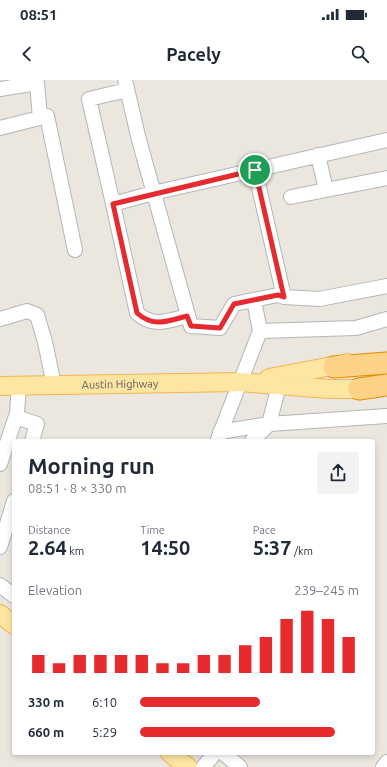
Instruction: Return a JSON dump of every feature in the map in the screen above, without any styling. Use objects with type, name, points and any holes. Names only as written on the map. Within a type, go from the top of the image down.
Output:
[{"type":"highway","points":[[334,367],[387,363]]},
{"type":"highway","points":[[359,389],[387,385]]},
{"type":"main road","name":"Austin Highway","points":[[240,382],[334,367],[387,353]]},
{"type":"main road","name":"Austin Highway","points":[[0,386],[240,382],[329,389],[387,390]]},
{"type":"lane","points":[[0,89],[37,83],[40,118]]},
{"type":"lane","points":[[187,316],[154,323],[143,318],[137,313],[89,99],[126,85],[187,316],[191,326],[220,328],[234,304],[278,295],[284,297],[319,299],[387,286]]},
{"type":"lane","points":[[0,128],[47,116],[75,250]]},
{"type":"lane","points":[[113,204],[154,193],[387,140]]},
{"type":"lane","points":[[318,155],[326,190]]},
{"type":"lane","points":[[255,170],[284,297]]},
{"type":"lane","points":[[291,197],[387,178]]},
{"type":"lane","points":[[219,437],[260,331],[254,300]]},
{"type":"lane","points":[[0,319],[27,311],[38,315],[54,385]]},
{"type":"lane","points":[[260,331],[356,328],[387,319]]},
{"type":"lane","points":[[254,439],[269,424],[279,385]]},
{"type":"lane","points":[[0,464],[19,386]]},
{"type":"lane","points":[[219,437],[269,424],[387,416]]},
{"type":"lane","points":[[10,423],[37,424],[33,439]]},
{"type":"lane","points":[[0,547],[12,508]]},
{"type":"lane","points":[[0,585],[12,594]]},
{"type":"lane","points":[[204,767],[213,755]]},
{"type":"lane","points":[[225,755],[240,767]]},
{"type":"lane","points":[[383,767],[387,762]]},
{"type":"route","points":[[255,170],[284,297],[278,295],[234,304],[220,328],[191,326],[187,316],[154,323],[143,318],[137,313],[113,204],[255,170]]}]
